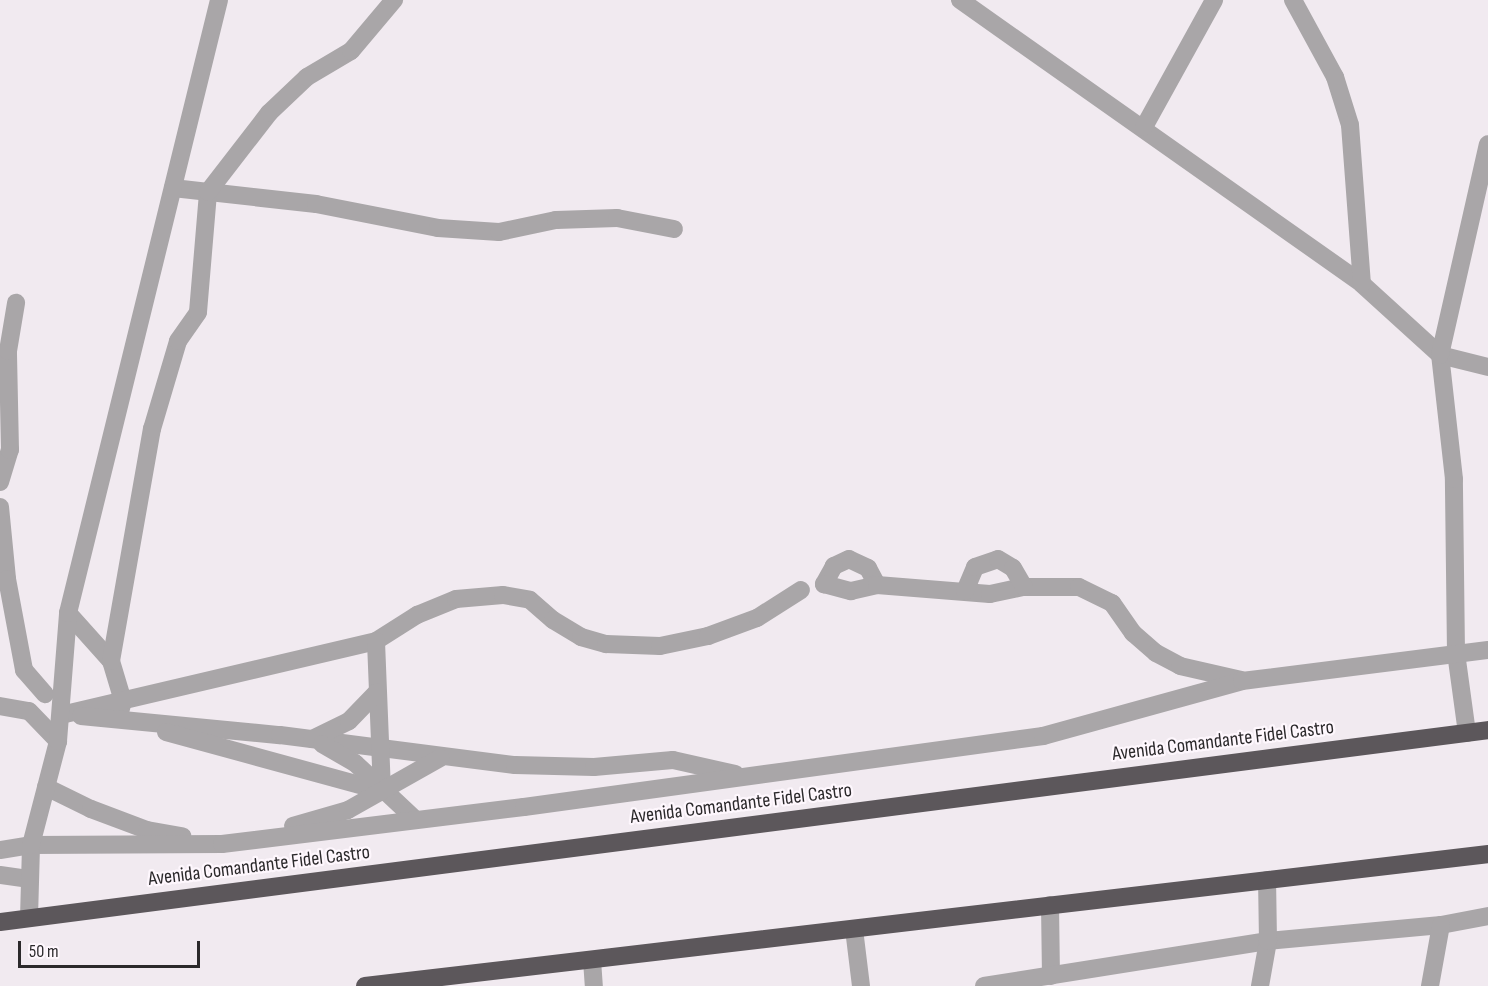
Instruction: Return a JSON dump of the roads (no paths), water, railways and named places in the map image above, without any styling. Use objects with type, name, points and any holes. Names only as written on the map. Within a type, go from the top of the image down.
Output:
[{"type":"highway","name":"Avenida Comandante Fidel Castro","points":[[0,922],[1488,730]]},
{"type":"highway","points":[[365,986],[1488,854]]},
{"type":"street","points":[[29,918],[30,845],[58,741],[68,613],[219,0]]},
{"type":"street","points":[[111,661],[152,429],[178,341],[198,312],[208,192],[269,113],[307,77],[351,51],[394,0]]},
{"type":"street","points":[[960,0],[1143,127],[1362,284],[1440,355],[1488,367]]},
{"type":"street","points":[[1143,127],[1214,0]]},
{"type":"street","points":[[1293,0],[1335,77],[1350,125],[1362,284]]},
{"type":"street","points":[[1467,733],[1456,653],[1454,479],[1440,355],[1488,144]]},
{"type":"street","points":[[173,188],[316,204],[438,228],[499,232],[556,220],[616,218],[674,230]]},
{"type":"street","points":[[0,482],[10,450],[8,351],[16,303]]},
{"type":"street","points":[[0,507],[7,579],[24,670],[45,694]]},
{"type":"street","points":[[878,585],[868,568],[849,559],[834,566],[824,584],[851,591],[878,585],[990,594],[1024,587],[1079,587],[1112,603],[1133,633],[1156,653],[1180,666],[1242,681]]},
{"type":"street","points":[[965,591],[975,567],[998,559],[1013,568],[1024,587]]},
{"type":"street","points":[[61,715],[376,641],[417,615],[456,599],[503,595],[530,600],[581,637],[606,644],[660,646],[708,636],[757,618],[801,590]]},
{"type":"street","points":[[68,613],[111,661],[123,701],[117,719]]},
{"type":"street","points":[[376,641],[382,791]]},
{"type":"street","points":[[0,850],[30,845],[222,844],[744,777],[1043,736],[1242,681],[1488,650]]},
{"type":"street","points":[[29,711],[64,675]]},
{"type":"street","points":[[312,739],[349,721],[378,692]]},
{"type":"street","points":[[0,706],[29,711],[58,741]]},
{"type":"street","points":[[61,715],[312,739],[440,758],[594,767],[673,759],[744,777]]},
{"type":"street","points":[[117,719],[382,791]]},
{"type":"street","points":[[312,739],[355,763],[382,791],[417,820]]},
{"type":"street","points":[[241,842],[348,810],[440,758]]},
{"type":"street","points":[[46,787],[91,809],[147,830],[222,844]]},
{"type":"street","points":[[0,875],[30,879]]},
{"type":"street","points":[[1260,986],[1268,940],[1266,880]]},
{"type":"street","points":[[1050,905],[1051,976]]},
{"type":"street","points":[[984,986],[1268,940],[1441,926],[1488,916]]},
{"type":"street","points":[[1430,986],[1441,926]]},
{"type":"street","points":[[854,928],[861,986]]},
{"type":"street","points":[[592,960],[594,986]]}]
